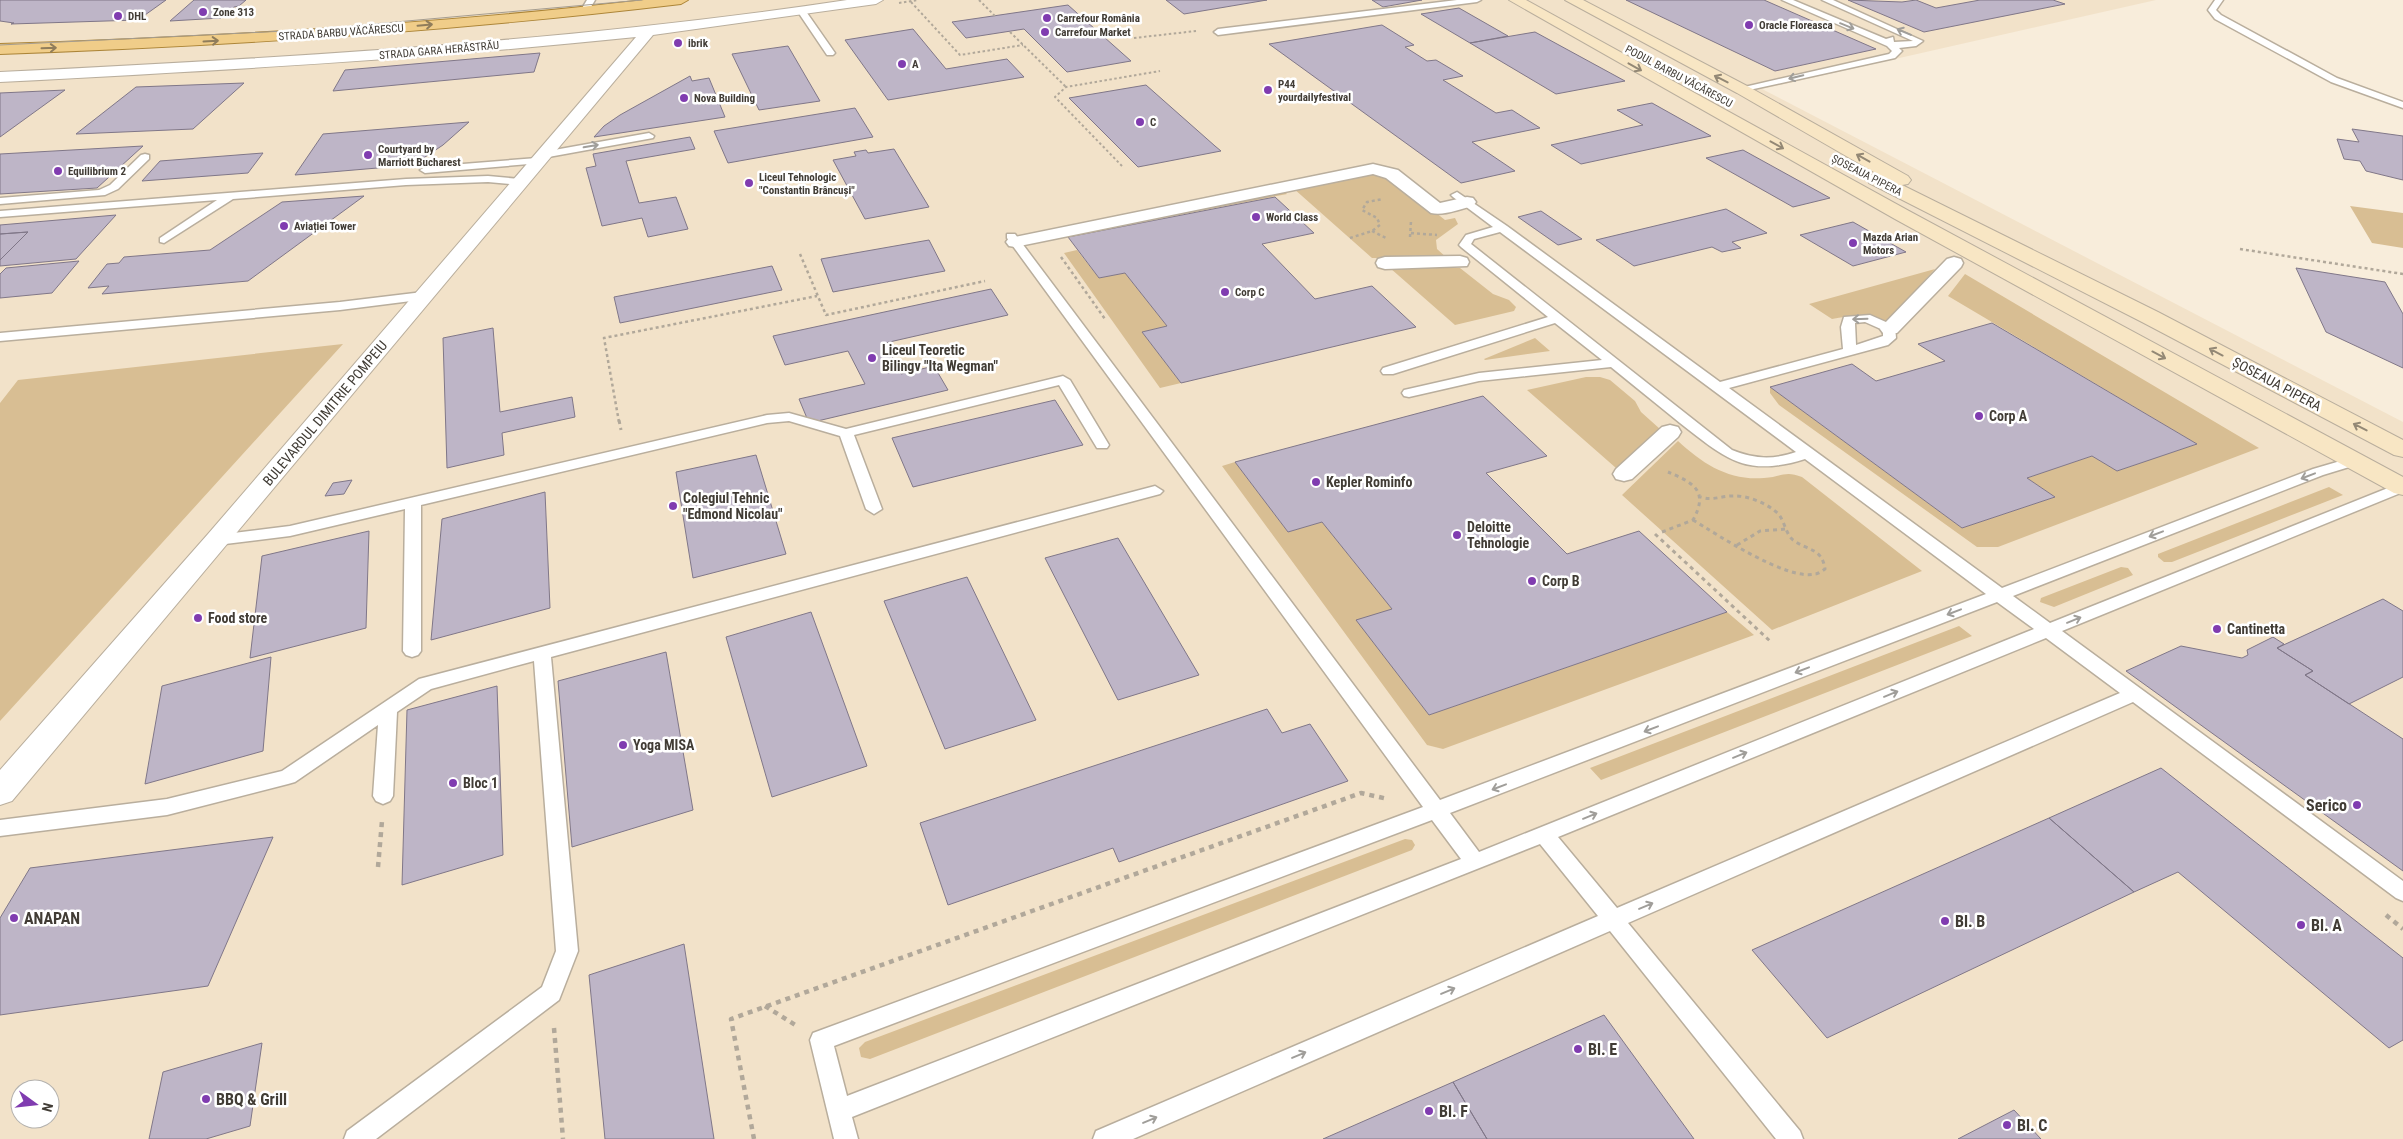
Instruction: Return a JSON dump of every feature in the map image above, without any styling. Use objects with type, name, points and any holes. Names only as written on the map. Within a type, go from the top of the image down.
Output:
[{"type":"main road","name":"STRADA BARBU VĂCĂRESCU","points":[[0,36],[283,24],[569,0]]},
{"type":"main road","name":"STRADA BARBU VĂCĂRESCU","points":[[0,49],[275,37],[588,5],[681,0]]},
{"type":"main road","name":"ȘOSEAUA PIPERA","points":[[1516,0],[2116,332],[2403,487]]},
{"type":"main road","name":"PODUL BARBU VĂCĂRESCU","points":[[1541,0],[1816,150]]},
{"type":"main road","name":"ȘOSEAUA PIPERA","points":[[1572,0],[1743,90],[2150,317]]},
{"type":"main road","name":"ȘOSEAUA PIPERA","points":[[1816,150],[2116,332]]},
{"type":"main road","name":"ȘOSEAUA PIPERA","points":[[1816,150],[2150,317],[2403,450]]},
{"type":"main road","name":"ȘOSEAUA PIPERA","points":[[2344,456],[2373,454],[2403,467]]},
{"type":"street","name":"STRADA GARA HERĂSTRĂU","points":[[0,77],[286,62],[648,32],[802,12],[876,0]]},
{"type":"street","name":"BULEVARDUL DIMITRIE POMPEIU","points":[[0,792],[217,540],[648,32]]},
{"type":"street","points":[[1013,239],[1373,169],[1384,170],[1392,174],[1436,209],[1462,198]]},
{"type":"street","points":[[1385,263],[1460,262]]},
{"type":"street","points":[[1890,329],[1954,263]]},
{"type":"street","points":[[1632,467],[1670,432]]},
{"type":"lane","points":[[1218,32],[1477,0]]},
{"type":"lane","points":[[1786,0],[1890,44],[1908,46],[1920,41],[1917,38],[1826,3]]},
{"type":"lane","points":[[2219,0],[2212,10],[2218,16],[2334,80],[2403,105]]},
{"type":"lane","points":[[1743,90],[1892,56],[1897,51],[1890,44],[1888,33],[1826,3]]},
{"type":"lane","points":[[802,12],[830,54]]},
{"type":"lane","points":[[356,176],[540,158],[649,136]]},
{"type":"lane","points":[[0,201],[101,193],[114,187],[145,157]]},
{"type":"lane","points":[[0,214],[406,182],[488,179],[520,182]]},
{"type":"lane","points":[[164,240],[230,197]]},
{"type":"lane","points":[[1462,198],[2403,892]]},
{"type":"lane","points":[[1503,228],[1470,237],[1465,245],[1727,453],[1756,463],[1773,464],[1808,453]]},
{"type":"lane","points":[[1013,239],[1476,862]]},
{"type":"lane","points":[[0,337],[340,306],[424,296]]},
{"type":"lane","points":[[1388,372],[1557,318]]},
{"type":"lane","points":[[1718,387],[1884,342],[1889,338],[1890,329],[1871,319],[1858,318],[1849,320],[1846,328],[1850,337],[1850,350]]},
{"type":"lane","points":[[1409,393],[1479,377],[1612,363]]},
{"type":"lane","points":[[217,540],[290,531],[767,419],[789,417],[846,433],[1063,380],[1102,445]]},
{"type":"lane","points":[[846,433],[874,509]]},
{"type":"lane","points":[[846,1139],[821,1040],[1437,810],[2318,472],[2344,456]]},
{"type":"lane","points":[[840,1111],[1476,862],[2403,487]]},
{"type":"lane","points":[[0,828],[167,807],[288,777],[425,684],[1154,492]]},
{"type":"lane","points":[[412,651],[413,503]]},
{"type":"lane","points":[[356,1139],[551,993],[567,951],[542,652]]},
{"type":"lane","points":[[1105,1139],[2135,694]]},
{"type":"lane","points":[[384,796],[388,708]]},
{"type":"lane","points":[[1544,834],[1791,1139]]},
{"type":"path","points":[[910,0],[960,55],[1024,45]]},
{"type":"path","points":[[979,0],[995,16]]},
{"type":"path","points":[[1134,38],[1214,29],[1218,32]]},
{"type":"path","points":[[1010,32],[1066,87]]},
{"type":"path","points":[[1122,166],[1055,97],[1066,87],[1160,71]]},
{"type":"path","points":[[1350,238],[1372,231],[1380,225],[1377,218],[1362,210],[1365,203],[1389,199]]},
{"type":"path","points":[[1405,262],[1410,233],[1410,218]]},
{"type":"path","points":[[1410,233],[1446,236]]},
{"type":"path","points":[[2240,249],[2403,274]]},
{"type":"path","points":[[800,254],[826,315],[985,281]]},
{"type":"path","points":[[624,453],[604,338],[817,296]]},
{"type":"path","points":[[1632,467],[1694,484],[1701,497],[1698,513],[1693,520],[1662,532]]},
{"type":"path","points":[[1693,520],[1784,569],[1808,575],[1821,573],[1825,569],[1825,563],[1820,553],[1793,540],[1777,512],[1748,498],[1732,495],[1712,500],[1701,497]]},
{"type":"path","points":[[1737,545],[1755,531],[1763,528],[1786,529]]},
{"type":"path","points":[[1655,534],[1770,641]]},
{"type":"path","points":[[754,1139],[731,1019],[1361,793],[1390,799]]},
{"type":"path","points":[[378,867],[384,796]]},
{"type":"path","points":[[551,993],[563,1139]]},
{"type":"path","points":[[765,1006],[821,1040]]},
{"type":"shaded area","points":[[0,0],[2156,0],[1762,89],[2403,422],[2403,1139],[0,1139]]},
{"type":"shaded area","points":[[1362,173],[1387,174],[1445,220],[1455,218],[1458,224],[1436,240],[1437,249],[1447,258],[1372,258],[1293,188]]},
{"type":"shaded area","points":[[1282,189],[1287,194],[1068,237],[1067,234]]},
{"type":"shaded area","points":[[2350,206],[2403,213],[2403,248],[2372,243]]},
{"type":"shaded area","points":[[1077,250],[1099,278],[1125,273],[1167,326],[1142,332],[1181,383],[1160,388],[1064,253]]},
{"type":"shaded area","points":[[1390,268],[1460,268],[1493,294],[1509,300],[1516,307],[1514,311],[1455,325]]},
{"type":"shaded area","points":[[1935,269],[1887,322],[1860,316],[1832,319],[1809,304]]},
{"type":"shaded area","points":[[1965,274],[2259,448],[1998,547],[1977,547],[1779,405],[1770,393],[1770,387],[1962,528],[2055,497],[2027,478],[2092,456],[2117,471],[2197,444],[1948,296]]},
{"type":"shaded area","points":[[1535,338],[1550,351],[1484,359]]},
{"type":"shaded area","points":[[343,344],[0,721],[0,403],[18,380]]},
{"type":"shaded area","points":[[1586,377],[1600,377],[1610,380],[1635,401],[1641,412],[1660,429],[1616,468],[1527,390]]},
{"type":"shaded area","points":[[1678,441],[1707,464],[1728,474],[1751,478],[1787,474],[1802,477],[1922,571],[1772,630],[1622,495]]},
{"type":"shaded area","points":[[1235,462],[1288,532],[1322,522],[1392,609],[1357,621],[1429,715],[1727,612],[1754,635],[1443,749],[1427,745],[1222,466]]},
{"type":"shaded area","points":[[2329,487],[2343,495],[2172,562],[2164,562],[2158,557],[2158,554]]},
{"type":"shaded area","points":[[2121,567],[2128,568],[2133,575],[2054,607],[2040,602],[2041,598]]},
{"type":"shaded area","points":[[1959,626],[1972,636],[1601,780],[1590,768]]},
{"type":"shaded area","points":[[1405,839],[1412,840],[1415,845],[1412,850],[870,1059],[861,1057],[859,1048],[865,1042]]},
{"type":"building","points":[[0,0],[166,0],[138,20],[11,24],[14,23],[0,21]]},
{"type":"building","name":"Zone 313","points":[[194,0],[246,0],[221,18],[170,21]]},
{"type":"building","points":[[1166,0],[1267,0],[1184,14]]},
{"type":"building","points":[[1372,0],[1422,0],[1383,7]]},
{"type":"building","name":"Oracle Floreasca","points":[[1626,0],[1764,0],[1876,49],[1775,71]]},
{"type":"building","points":[[1848,0],[1902,2],[1916,0],[1936,8],[1980,0],[2053,0],[2065,4],[1924,32]]},
{"type":"building","points":[[1068,5],[1131,61],[1067,72],[1024,29],[966,38],[952,22]]},
{"type":"building","points":[[1459,8],[1508,36],[1470,43],[1421,14]]},
{"type":"building","points":[[1382,25],[1414,45],[1405,47],[1427,61],[1436,60],[1463,76],[1443,80],[1496,113],[1512,110],[1540,128],[1472,142],[1515,171],[1461,183],[1269,44]]},
{"type":"building","name":"A","points":[[913,29],[946,69],[1007,59],[1024,77],[888,100],[845,40]]},
{"type":"building","points":[[1535,32],[1625,81],[1556,94],[1470,43]]},
{"type":"building","points":[[788,46],[820,101],[759,110],[732,54]]},
{"type":"building","points":[[540,53],[534,72],[333,91],[345,70]]},
{"type":"building","name":"Nova Building","points":[[690,76],[692,81],[709,78],[725,117],[594,137],[604,126],[620,115]]},
{"type":"building","points":[[244,83],[193,129],[76,134],[136,87]]},
{"type":"building","name":"C","points":[[1146,85],[1221,151],[1138,167],[1069,98]]},
{"type":"building","points":[[65,90],[0,137],[0,93]]},
{"type":"building","points":[[1652,103],[1711,136],[1581,164],[1551,145],[1643,125],[1617,110]]},
{"type":"building","points":[[855,108],[873,137],[728,163],[714,131]]},
{"type":"building","name":"Courtyard by Marriott Bucharest","points":[[469,122],[443,145],[413,165],[295,175],[323,134]]},
{"type":"building","points":[[2352,129],[2403,136],[2403,180],[2366,171],[2360,161],[2344,159],[2337,139],[2359,142]]},
{"type":"building","points":[[690,137],[695,149],[626,161],[639,203],[676,197],[688,229],[648,237],[642,218],[602,226],[586,168],[596,166],[593,154]]},
{"type":"building","name":"Equilibrium 2","points":[[143,146],[97,188],[0,194],[0,154]]},
{"type":"building","points":[[894,149],[929,207],[865,219],[833,160],[856,156],[854,152],[866,150],[868,153]]},
{"type":"building","points":[[1743,150],[1830,198],[1793,207],[1706,158]]},
{"type":"building","points":[[263,153],[248,173],[142,181],[160,161]]},
{"type":"building","name":"Aviației Tower","points":[[364,196],[248,281],[102,294],[109,286],[88,288],[107,264],[119,263],[124,257],[210,250],[282,202]]},
{"type":"building","name":"Corp C","points":[[1275,197],[1314,233],[1262,244],[1315,299],[1372,286],[1416,327],[1181,383],[1142,332],[1167,326],[1125,273],[1099,278],[1068,237]]},
{"type":"building","points":[[1726,209],[1767,233],[1732,242],[1741,248],[1722,252],[1712,247],[1634,266],[1596,240]]},
{"type":"building","points":[[1541,211],[1582,239],[1558,245],[1518,217]]},
{"type":"building","points":[[116,215],[76,259],[0,266],[0,260],[28,232],[0,234],[0,225]]},
{"type":"building","name":"Mazda Arian Motors","points":[[1853,222],[1906,252],[1853,266],[1800,235]]},
{"type":"building","points":[[28,232],[0,260],[0,234]]},
{"type":"building","points":[[929,240],[945,271],[833,292],[821,259]]},
{"type":"building","points":[[79,261],[52,293],[0,298],[0,274],[6,268]]},
{"type":"building","points":[[772,266],[782,290],[620,323],[614,297]]},
{"type":"building","points":[[2296,268],[2385,282],[2403,314],[2403,368],[2326,332]]},
{"type":"building","name":"Liceul Teoretic Bilingv \"Ita Wegman\"","points":[[991,289],[1008,315],[885,343],[901,374],[934,366],[948,390],[809,423],[799,399],[865,384],[848,351],[785,365],[773,336]]},
{"type":"building","name":"Corp A","points":[[1992,323],[2197,444],[2117,471],[2092,456],[2027,478],[2055,497],[1962,528],[1770,387],[1852,364],[1876,381],[1945,361],[1918,344]]},
{"type":"building","points":[[493,328],[500,412],[572,397],[575,417],[502,433],[504,455],[447,468],[443,338]]},
{"type":"building","name":"Corp B","points":[[1483,396],[1547,456],[1486,473],[1567,554],[1639,531],[1727,612],[1429,715],[1356,620],[1392,609],[1322,522],[1288,532],[1235,462]]},
{"type":"building","points":[[1055,400],[1083,445],[913,487],[892,438]]},
{"type":"building","points":[[756,455],[786,554],[693,578],[676,472]]},
{"type":"building","points":[[352,480],[344,494],[325,496],[333,483]]},
{"type":"building","points":[[545,492],[550,608],[431,640],[442,519]]},
{"type":"building","points":[[369,531],[366,628],[250,658],[262,556]]},
{"type":"building","points":[[1118,538],[1199,675],[1118,700],[1045,558]]},
{"type":"building","points":[[967,577],[1036,720],[945,749],[884,601]]},
{"type":"building","points":[[2383,599],[2403,611],[2403,677],[2349,704],[2305,675],[2313,671],[2277,648]]},
{"type":"building","points":[[811,612],[867,766],[772,797],[726,637]]},
{"type":"building","name":"Serico","points":[[2273,637],[2284,644],[2277,648],[2313,671],[2305,675],[2403,739],[2403,871],[2126,671],[2181,646],[2242,658],[2248,655],[2247,650]]},
{"type":"building","name":"Yoga MISA","points":[[666,652],[693,810],[572,847],[558,681]]},
{"type":"building","points":[[271,657],[263,751],[145,784],[162,686]]},
{"type":"building","name":"Bloc 1","points":[[497,686],[503,855],[402,885],[407,710]]},
{"type":"building","points":[[1267,709],[1282,733],[1310,724],[1348,781],[1119,862],[1113,848],[948,905],[920,823]]},
{"type":"building","name":"Bl. A","points":[[2161,768],[2403,958],[2403,1040],[2389,1048],[2178,872],[2134,892],[2049,818]]},
{"type":"building","name":"Bl. B","points":[[2049,818],[2134,892],[1827,1038],[1752,950]]},
{"type":"building","points":[[273,837],[208,986],[0,1015],[0,918],[30,868]]},
{"type":"building","points":[[684,944],[714,1139],[605,1139],[589,975]]},
{"type":"building","name":"Bl. E","points":[[1604,1015],[1694,1139],[1487,1139],[1453,1082]]},
{"type":"building","name":"BBQ & Grill","points":[[262,1043],[250,1126],[206,1139],[149,1139],[163,1072]]},
{"type":"building","name":"Bl. F","points":[[1453,1082],[1487,1139],[1323,1139]]},
{"type":"building","name":"Bl. C","points":[[2014,1110],[2041,1139],[1958,1139]]},
{"type":"tram line","points":[[0,45],[306,30],[642,0]]},
{"type":"place","name":"Zone 313","points":[[203,12]]},
{"type":"place","name":"DHL","points":[[118,16]]},
{"type":"place","name":"Carrefour România","points":[[1047,18]]},
{"type":"place","name":"Oracle Floreasca","points":[[1749,25]]},
{"type":"place","name":"Carrefour Market","points":[[1045,32]]},
{"type":"place","name":"ibrik","points":[[678,43]]},
{"type":"place","name":"A","points":[[902,64]]},
{"type":"place","name":"P44 yourdailyfestival","points":[[1268,90]]},
{"type":"place","name":"Nova Building","points":[[684,98]]},
{"type":"place","name":"C","points":[[1140,122]]},
{"type":"place","name":"Courtyard by Marriott Bucharest","points":[[368,155]]},
{"type":"place","name":"Equilibrium 2","points":[[58,171]]},
{"type":"place","name":"Liceul Tehnologic \"Constantin Brâncuși\"","points":[[749,183]]},
{"type":"place","name":"World Class","points":[[1256,217]]},
{"type":"place","name":"Aviației Tower","points":[[284,226]]},
{"type":"place","name":"Mazda Arian Motors","points":[[1853,243]]},
{"type":"place","name":"Corp C","points":[[1225,292]]},
{"type":"place","name":"Liceul Teoretic Bilingv \"Ita Wegman\"","points":[[872,358]]},
{"type":"place","name":"Corp A","points":[[1979,416]]},
{"type":"place","name":"Kepler Rominfo","points":[[1316,482]]},
{"type":"place","name":"Colegiul Tehnic \"Edmond Nicolau\"","points":[[673,506]]},
{"type":"place","name":"Deloitte Tehnologie","points":[[1457,535]]},
{"type":"place","name":"Corp B","points":[[1532,581]]},
{"type":"place","name":"Food store","points":[[198,618]]},
{"type":"place","name":"Cantinetta","points":[[2217,629]]},
{"type":"place","name":"Yoga MISA","points":[[623,745]]},
{"type":"place","name":"Bloc 1","points":[[453,783]]},
{"type":"place","name":"Serico","points":[[2357,805]]},
{"type":"place","name":"ANAPAN","points":[[14,918]]},
{"type":"place","name":"Bl. B","points":[[1945,921]]},
{"type":"place","name":"Bl. A","points":[[2301,925]]},
{"type":"place","name":"Bl. E","points":[[1578,1049]]},
{"type":"place","name":"BBQ & Grill","points":[[206,1099]]},
{"type":"place","name":"Bl. F","points":[[1429,1111]]},
{"type":"place","name":"Bl. C","points":[[2007,1125]]}]
